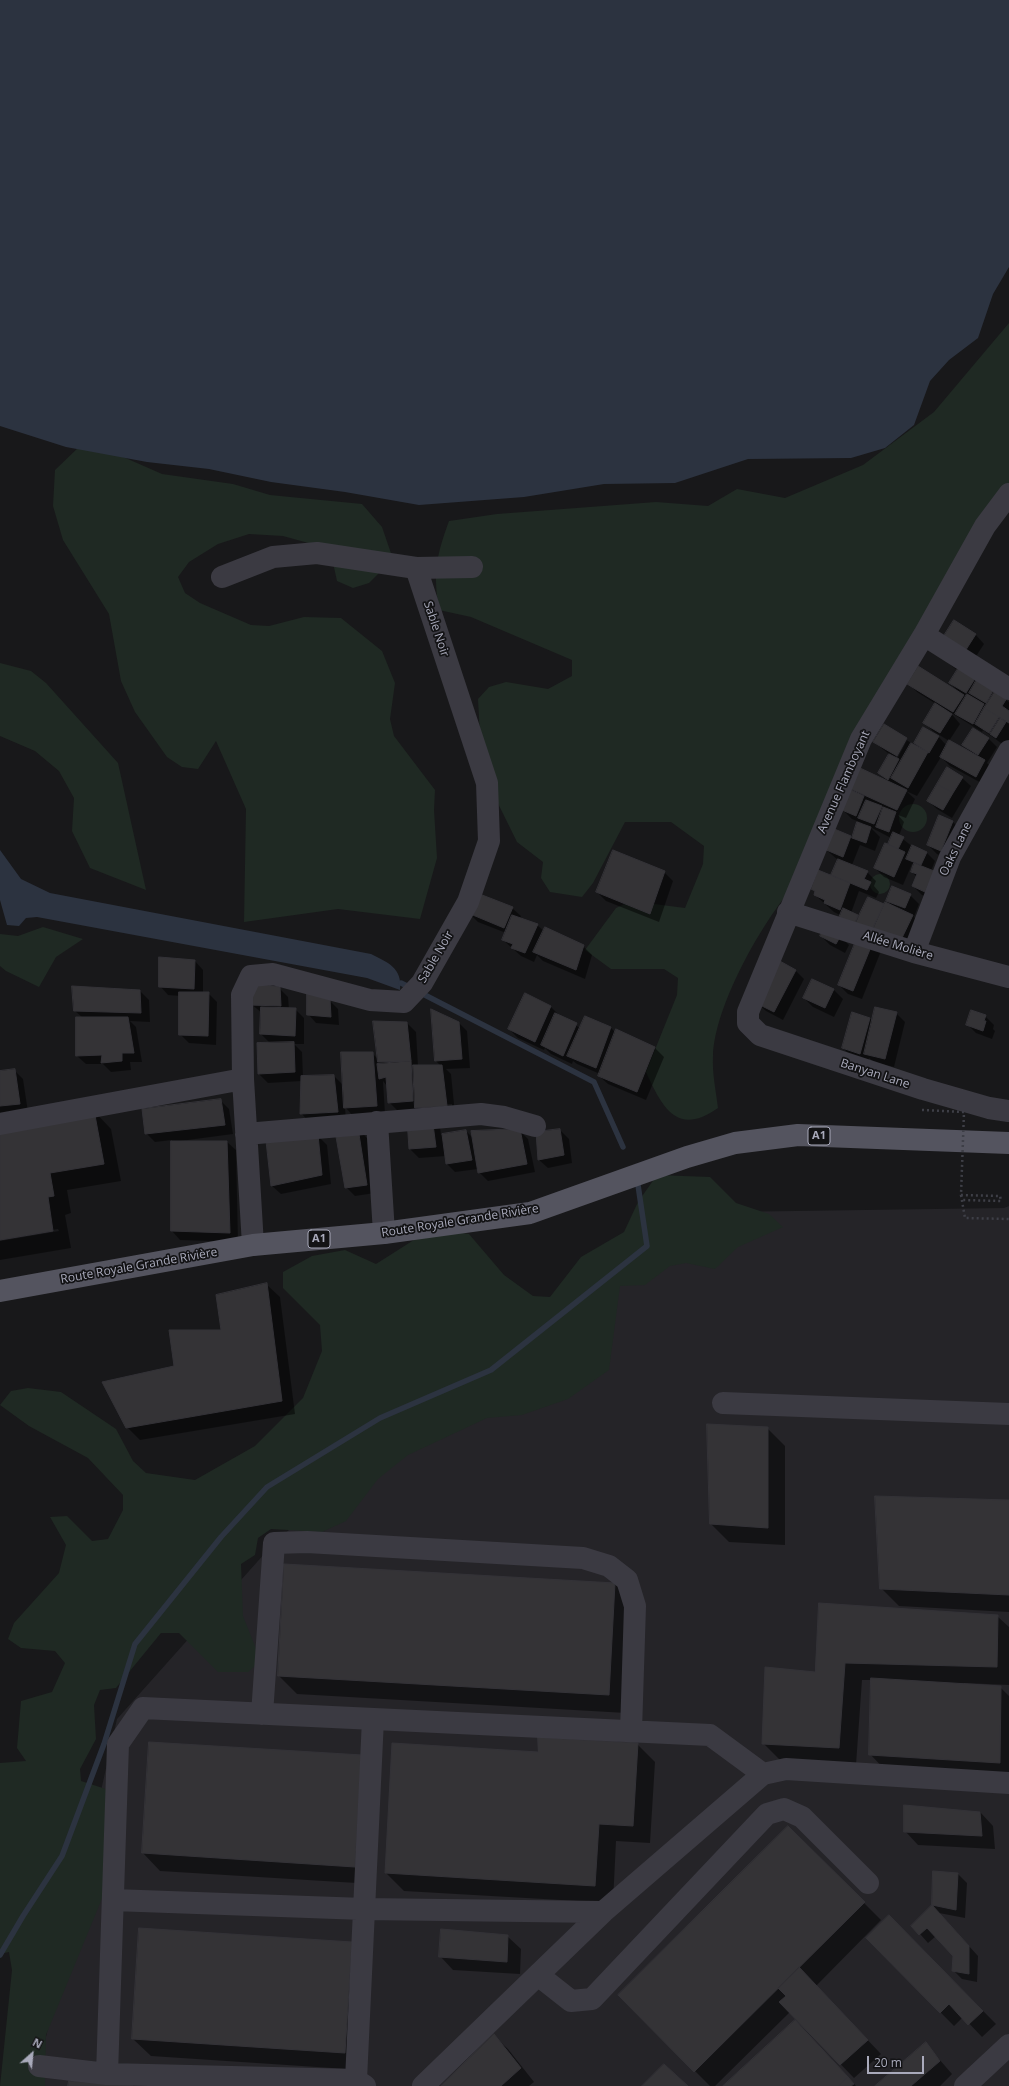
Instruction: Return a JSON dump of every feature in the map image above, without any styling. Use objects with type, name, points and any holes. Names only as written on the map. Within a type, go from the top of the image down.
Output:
[{"type":"main road","name":"Route Royale Grande Rivière","points":[[0,1291],[253,1245],[384,1233],[530,1213],[687,1157],[735,1143],[798,1135],[1009,1143]]},
{"type":"street","name":"Avenue Flamboyant","points":[[748,1023],[748,1012],[788,912],[861,739],[924,635],[985,526],[1009,494]]},
{"type":"street","points":[[222,577],[273,557],[317,553],[416,568],[472,567]]},
{"type":"street","name":"Sable Noir","points":[[253,1245],[243,1079],[242,995],[251,976],[273,974],[370,1000],[404,1002],[422,983],[468,902],[489,841],[486,783],[416,568]]},
{"type":"street","points":[[924,635],[1009,689]]},
{"type":"street","name":"Oaks Lane","points":[[914,952],[950,857],[1009,751]]},
{"type":"street","name":"Allée Molière","points":[[788,912],[914,952],[1009,977]]},
{"type":"street","name":"Banyan Lane","points":[[748,1023],[760,1036],[923,1090],[989,1108],[1009,1111]]},
{"type":"street","points":[[0,1124],[243,1079]]},
{"type":"street","points":[[246,1134],[481,1114],[504,1117],[534,1126]]},
{"type":"street","points":[[377,1122],[384,1233]]},
{"type":"street","points":[[723,1403],[1009,1414]]},
{"type":"street","points":[[262,1714],[274,1543],[307,1542],[583,1558],[609,1566],[627,1580],[634,1606],[630,1731]]},
{"type":"street","points":[[107,2074],[118,1744],[143,1708],[710,1735],[763,1774]]},
{"type":"street","points":[[38,2066],[107,2074],[361,2083],[364,1910],[373,1719]]},
{"type":"street","points":[[423,2086],[603,1912],[763,1774],[786,1770],[1009,1783]]},
{"type":"street","points":[[538,1975],[572,2000],[592,1999],[767,1814],[784,1809],[802,1817],[868,1883]]},
{"type":"street","points":[[113,1900],[364,1910],[603,1912]]},
{"type":"street","points":[[964,2086],[1009,2045]]},
{"type":"path","points":[[922,1110],[964,1112],[961,1195],[965,1218],[1009,1219]]},
{"type":"path","points":[[961,1195],[1000,1196],[1001,1201],[962,1200]]},
{"type":"shaded area","points":[[1009,323],[1009,489],[791,889],[753,946],[730,991],[716,1036],[713,1056],[718,1108],[704,1116],[692,1120],[681,1119],[665,1106],[658,1096],[646,1072],[677,995],[678,978],[664,969],[611,969],[585,950],[616,908],[631,901],[685,908],[703,864],[704,846],[671,822],[625,822],[593,883],[582,897],[550,892],[541,878],[543,862],[517,842],[482,771],[478,699],[489,687],[506,682],[548,689],[572,676],[572,660],[471,617],[439,610],[436,585],[437,565],[441,545],[449,521],[497,514],[656,502],[708,506],[737,489],[785,498],[863,465],[934,412]]},
{"type":"shaded area","points":[[96,445],[162,474],[233,484],[270,495],[362,504],[382,527],[393,559],[369,583],[353,588],[337,581],[330,549],[283,536],[249,534],[218,544],[189,562],[178,577],[185,593],[200,603],[251,625],[269,626],[304,617],[341,618],[382,651],[395,683],[390,719],[394,736],[435,790],[434,810],[437,858],[420,919],[338,909],[244,922],[246,809],[216,741],[198,769],[182,767],[167,757],[135,712],[121,681],[109,614],[63,540],[53,506],[55,470],[80,446]]},
{"type":"shaded area","points":[[0,663],[31,671],[46,683],[118,763],[146,890],[90,868],[72,831],[74,798],[59,771],[35,751],[0,736]]},
{"type":"shaded area","points":[[913,804],[923,808],[927,818],[923,828],[913,832],[903,828],[899,818],[903,808]]},
{"type":"shaded area","points":[[880,874],[887,877],[890,884],[887,891],[880,894],[873,891],[870,884],[873,877]]},
{"type":"shaded area","points":[[43,927],[83,939],[56,957],[39,987],[6,971],[0,966],[0,934],[18,936]]},
{"type":"shaded area","points":[[657,1175],[710,1177],[736,1203],[769,1214],[783,1227],[738,1247],[715,1269],[686,1263],[670,1266],[645,1285],[620,1286],[609,1370],[568,1399],[522,1415],[487,1418],[408,1455],[378,1479],[346,1521],[322,1532],[271,1529],[258,1538],[255,1555],[241,1564],[243,1616],[261,1661],[248,1672],[218,1672],[179,1633],[161,1633],[116,1688],[100,1690],[94,1705],[96,1739],[80,1769],[81,1781],[112,1791],[103,1896],[46,2035],[45,2086],[0,2086],[12,1970],[9,1952],[0,1954],[0,1763],[26,1761],[17,1748],[21,1701],[52,1692],[65,1663],[55,1651],[21,1648],[8,1639],[14,1623],[59,1573],[66,1545],[50,1517],[67,1516],[92,1541],[108,1539],[123,1510],[123,1495],[88,1458],[29,1426],[0,1405],[11,1391],[28,1388],[61,1392],[116,1429],[133,1461],[146,1473],[195,1480],[255,1446],[303,1398],[322,1351],[320,1325],[283,1288],[283,1272],[312,1256],[345,1250],[376,1264],[417,1238],[450,1231],[469,1234],[504,1275],[533,1296],[550,1297],[581,1257],[624,1232],[638,1202]]},
{"type":"shaded area","points":[[1009,1206],[1009,2086],[35,2086],[117,1719],[274,1543],[655,1213],[1004,1208]]},
{"type":"water","points":[[0,0],[1009,0],[1009,267],[993,294],[978,338],[949,360],[930,381],[914,425],[885,448],[851,458],[748,459],[675,483],[604,484],[524,497],[419,505],[345,492],[271,482],[209,469],[147,462],[66,447],[0,426]]},
{"type":"water","points":[[0,850],[21,879],[50,893],[371,954],[393,967],[399,976],[400,990],[367,978],[37,917],[26,918],[19,926],[7,925],[0,900]]},
{"type":"building","points":[[954,620],[976,634],[962,656],[940,642]]},
{"type":"building","points":[[918,666],[964,695],[953,712],[907,684]]},
{"type":"building","points":[[959,667],[976,677],[966,693],[949,683]]},
{"type":"building","points":[[977,679],[994,689],[986,703],[969,693]]},
{"type":"building","points":[[995,691],[1007,698],[1002,706],[1009,711],[1009,723],[984,708]]},
{"type":"building","points":[[967,694],[984,704],[973,724],[955,714]]},
{"type":"building","points":[[935,703],[952,714],[940,733],[923,723]]},
{"type":"building","points":[[984,708],[999,717],[989,733],[975,724]]},
{"type":"building","points":[[1000,718],[1006,722],[996,738],[990,734]]},
{"type":"building","points":[[884,724],[907,738],[897,756],[873,742]]},
{"type":"building","points":[[923,727],[939,736],[929,753],[914,743]]},
{"type":"building","points":[[973,728],[989,738],[978,755],[962,745]]},
{"type":"building","points":[[949,740],[985,760],[976,777],[940,757]]},
{"type":"building","points":[[911,743],[928,752],[908,788],[891,778]]},
{"type":"building","points":[[889,754],[899,759],[888,780],[878,773]]},
{"type":"building","points":[[947,767],[963,777],[953,793],[937,784]]},
{"type":"building","points":[[860,768],[907,790],[897,810],[851,789]]},
{"type":"building","points":[[937,784],[953,793],[943,810],[927,801]]},
{"type":"building","points":[[851,790],[864,796],[856,816],[842,810]]},
{"type":"building","points":[[866,800],[882,806],[874,824],[858,818]]},
{"type":"building","points":[[883,807],[896,812],[889,832],[876,827]]},
{"type":"building","points":[[939,815],[953,821],[941,851],[927,845]]},
{"type":"building","points":[[857,822],[871,827],[866,843],[852,838]]},
{"type":"building","points":[[832,828],[851,836],[843,857],[824,849]]},
{"type":"building","points":[[893,832],[904,837],[898,849],[888,844]]},
{"type":"building","points":[[885,843],[905,852],[894,877],[874,868]]},
{"type":"building","points":[[912,845],[927,852],[921,865],[906,859]]},
{"type":"building","points":[[613,850],[665,871],[650,914],[596,892]]},
{"type":"building","points":[[838,859],[868,871],[864,879],[871,882],[867,890],[831,875]]},
{"type":"building","points":[[914,863],[934,871],[925,892],[912,886],[917,874],[911,872]]},
{"type":"building","points":[[818,870],[850,883],[840,910],[824,903],[825,900],[814,895],[815,891],[811,889]]},
{"type":"building","points":[[892,886],[911,894],[905,908],[886,901]]},
{"type":"building","points":[[477,893],[513,907],[504,928],[468,913]]},
{"type":"building","points":[[868,897],[884,904],[871,932],[855,924]]},
{"type":"building","points":[[885,902],[913,915],[900,942],[873,929]]},
{"type":"building","points":[[843,908],[858,915],[853,927],[838,920]]},
{"type":"building","points":[[512,915],[538,924],[525,953],[511,948],[513,944],[502,940]]},
{"type":"building","points":[[545,927],[584,945],[576,970],[533,952]]},
{"type":"building","points":[[824,927],[841,935],[836,944],[820,936]]},
{"type":"building","points":[[858,936],[873,942],[853,991],[838,985]]},
{"type":"building","points":[[159,957],[195,960],[194,989],[159,987]]},
{"type":"building","points":[[778,960],[796,970],[774,1012],[756,1003]]},
{"type":"building","points":[[812,979],[834,989],[825,1008],[803,998]]},
{"type":"building","points":[[253,983],[280,987],[281,1006],[250,1005]]},
{"type":"building","points":[[72,986],[140,990],[141,1013],[74,1011]]},
{"type":"building","points":[[179,992],[209,992],[208,1036],[179,1035]]},
{"type":"building","points":[[307,993],[330,999],[331,1017],[307,1015]]},
{"type":"building","points":[[525,993],[551,1006],[535,1042],[508,1029]]},
{"type":"building","points":[[261,1007],[296,1008],[295,1036],[260,1034]]},
{"type":"building","points":[[875,1007],[897,1012],[885,1059],[864,1054]]},
{"type":"building","points":[[431,1009],[459,1022],[462,1059],[435,1061]]},
{"type":"building","points":[[971,1010],[986,1015],[983,1031],[966,1025]]},
{"type":"building","points":[[852,1012],[870,1018],[860,1054],[842,1048]]},
{"type":"building","points":[[555,1013],[577,1023],[563,1056],[541,1045]]},
{"type":"building","points":[[585,1016],[611,1027],[596,1068],[567,1056]]},
{"type":"building","points":[[76,1017],[128,1017],[134,1053],[122,1053],[122,1061],[101,1063],[102,1055],[76,1056]]},
{"type":"building","points":[[373,1021],[407,1022],[411,1061],[378,1062]]},
{"type":"building","points":[[616,1029],[655,1047],[637,1092],[598,1076]]},
{"type":"building","points":[[294,1042],[295,1072],[258,1074],[257,1043]]},
{"type":"building","points":[[341,1052],[373,1052],[377,1106],[344,1108]]},
{"type":"building","points":[[411,1061],[413,1101],[388,1103],[386,1077],[379,1079],[377,1064]]},
{"type":"building","points":[[413,1065],[442,1065],[447,1106],[415,1108]]},
{"type":"building","points":[[15,1069],[20,1104],[0,1106],[0,1071]]},
{"type":"building","points":[[334,1075],[338,1112],[300,1114],[301,1076]]},
{"type":"building","points":[[221,1099],[225,1125],[145,1134],[142,1109]]},
{"type":"building","points":[[94,1110],[104,1164],[50,1173],[54,1196],[48,1197],[53,1231],[0,1240],[0,1126]]},
{"type":"building","points":[[432,1117],[436,1147],[409,1149],[407,1119]]},
{"type":"building","points":[[358,1128],[367,1185],[345,1188],[335,1131]]},
{"type":"building","points":[[520,1129],[527,1164],[478,1173],[471,1131]]},
{"type":"building","points":[[560,1129],[564,1155],[538,1160],[536,1132]]},
{"type":"building","points":[[466,1130],[472,1160],[446,1164],[442,1134]]},
{"type":"building","points":[[318,1135],[322,1175],[271,1186],[266,1141]]},
{"type":"building","points":[[171,1141],[227,1141],[230,1233],[171,1231]]},
{"type":"building","points":[[267,1283],[282,1401],[126,1428],[102,1382],[174,1366],[169,1330],[221,1330],[216,1295]]},
{"type":"building","points":[[707,1424],[768,1427],[768,1528],[710,1524]]},
{"type":"building","points":[[875,1496],[1009,1500],[1009,1595],[880,1589]]},
{"type":"building","points":[[284,1564],[615,1583],[609,1695],[278,1676]]},
{"type":"building","points":[[819,1603],[998,1615],[997,1667],[845,1663],[839,1748],[762,1744],[765,1667],[815,1672]]},
{"type":"building","points":[[871,1678],[1001,1686],[1000,1763],[869,1755]]},
{"type":"building","points":[[538,1737],[638,1743],[633,1826],[599,1824],[595,1886],[385,1873],[392,1743],[538,1752]]},
{"type":"building","points":[[149,1742],[362,1755],[355,1867],[142,1853]]},
{"type":"building","points":[[904,1805],[980,1812],[982,1836],[904,1832]]},
{"type":"building","points":[[788,1826],[865,1902],[694,2072],[618,1995]]},
{"type":"building","points":[[933,1871],[958,1873],[956,1910],[932,1905]]},
{"type":"building","points":[[932,1905],[969,1946],[969,1974],[952,1971],[953,1956],[927,1928],[919,1935],[911,1926]]},
{"type":"building","points":[[889,1915],[983,2011],[968,2025],[949,2004],[940,2013],[866,1938]]},
{"type":"building","points":[[139,1928],[352,1942],[345,2053],[132,2039]]},
{"type":"building","points":[[441,1929],[508,1935],[507,1962],[439,1957]]},
{"type":"building","points":[[799,1967],[868,2040],[840,2065],[779,2002],[786,1996],[778,1988]]},
{"type":"building","points":[[795,2020],[848,2077],[839,2086],[723,2086]]},
{"type":"building","points":[[494,2034],[521,2068],[501,2086],[441,2086]]},
{"type":"building","points":[[926,2042],[940,2061],[911,2086],[875,2086]]},
{"type":"building","points":[[664,2064],[688,2086],[642,2086]]},
{"type":"building","points":[[848,2077],[854,2084],[851,2086],[839,2086]]},
{"type":"building","points":[[69,2081],[133,2086],[68,2086]]},
{"type":"waterway","points":[[401,983],[411,988]]},
{"type":"waterway","points":[[419,992],[594,1082],[623,1147]]},
{"type":"waterway","points":[[0,1955],[23,1916],[62,1856],[104,1744],[135,1644],[221,1537],[267,1487],[380,1418],[491,1370],[647,1246],[638,1185]]}]
